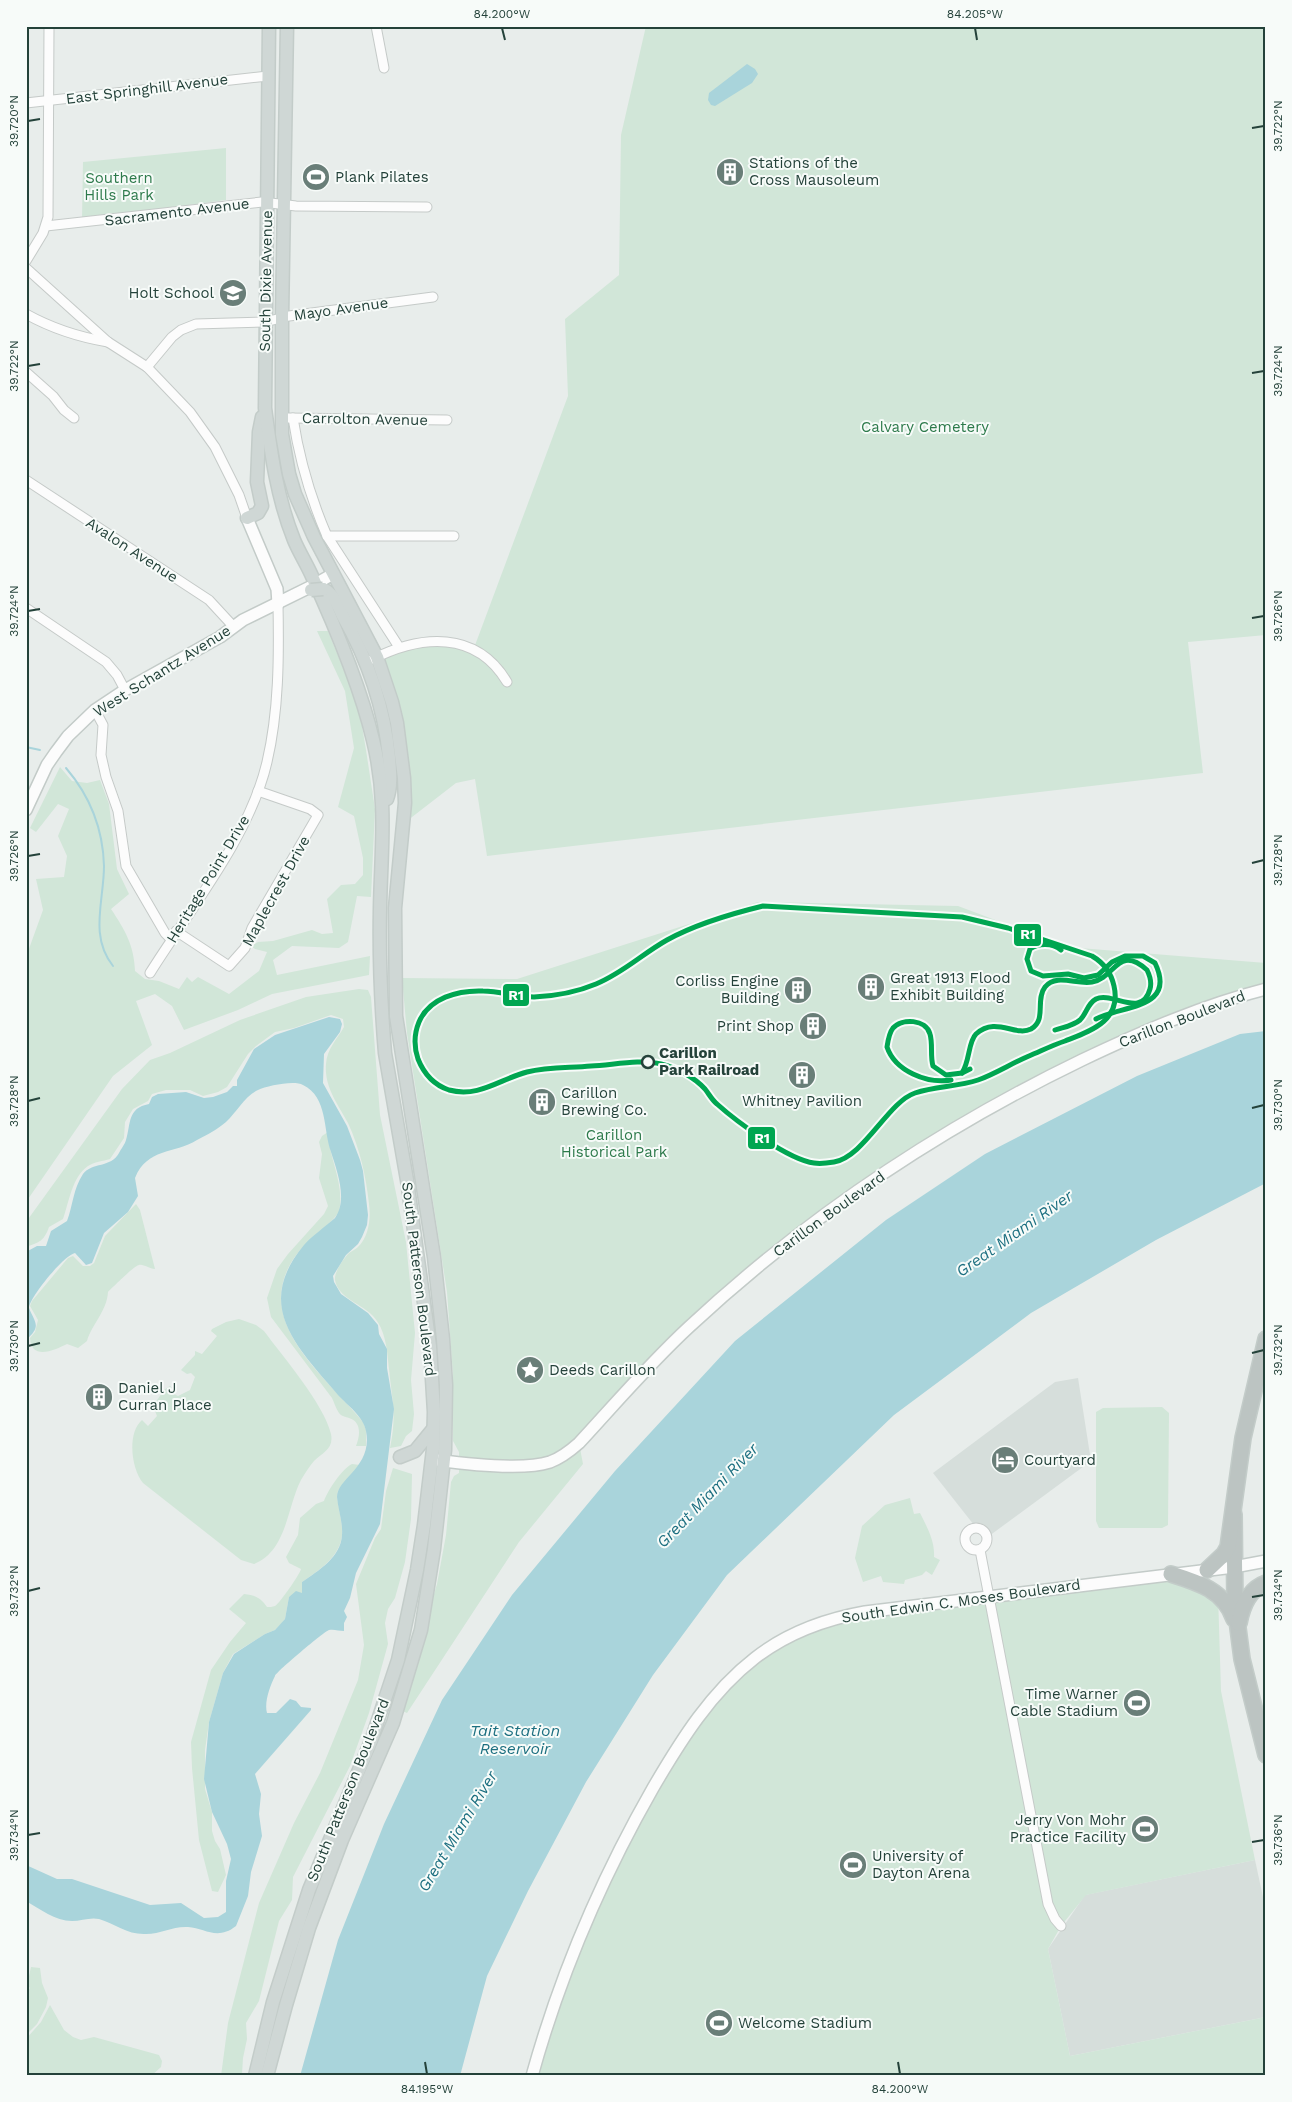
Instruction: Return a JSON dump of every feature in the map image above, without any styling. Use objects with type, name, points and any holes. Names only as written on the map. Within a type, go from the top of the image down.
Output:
[{"type":"highway","points":[[1206,1570],[1224,1554],[1228,1547],[1243,1438],[1266,1339]]},
{"type":"highway","points":[[1234,1514],[1235,1605],[1238,1630],[1246,1676],[1266,1755]]},
{"type":"highway","points":[[1171,1574],[1197,1582],[1218,1594],[1232,1612],[1238,1630]]},
{"type":"highway","points":[[1238,1630],[1246,1601],[1256,1589],[1266,1583]]},
{"type":"main road","name":"South Dixie Avenue","points":[[269,26],[265,408],[273,467],[292,533]]},
{"type":"main road","name":"South Dixie Avenue","points":[[287,26],[282,397],[288,418]]},
{"type":"main road","points":[[265,408],[260,427],[257,482],[262,506],[258,513],[247,518],[277,589],[278,604]]},
{"type":"main road","name":"South Patterson Boulevard","points":[[267,2076],[309,1928],[342,1840],[393,1724],[418,1638],[427,1597],[446,1385],[434,1257],[396,1016],[395,908],[405,803],[397,723],[392,702],[333,574],[320,536],[295,494],[289,474],[282,434],[288,418]]},
{"type":"main road","name":"South Patterson Boulevard","points":[[255,2076],[273,2002],[309,1890],[371,1741],[398,1660],[438,1460],[434,1429],[428,1328],[385,1053],[381,1007],[380,927],[384,808],[378,761],[363,704],[320,596],[292,533]]},
{"type":"main road","name":"West Schantz Avenue","points":[[26,809],[56,752],[68,736],[96,710],[125,690],[220,637],[233,626],[314,588],[333,574]]},
{"type":"main road","points":[[314,588],[331,594],[360,647],[372,660],[387,742],[390,792],[384,808]]},
{"type":"main road","name":"Carillon Boulevard","points":[[438,1460],[526,1466],[560,1458],[579,1443],[698,1318],[844,1199],[980,1113],[1044,1078],[1144,1032],[1210,1007],[1266,989]]},
{"type":"main road","points":[[400,1456],[415,1452],[434,1429]]},
{"type":"main road","name":"South Edwin C. Moses Boulevard","points":[[532,2076],[560,1987],[593,1904],[620,1850],[678,1748],[698,1718],[734,1676],[778,1642],[822,1622],[865,1612],[1234,1567],[1266,1561]]},
{"type":"street","points":[[26,261],[46,226],[49,162],[49,26]]},
{"type":"street","points":[[376,26],[384,68]]},
{"type":"street","name":"East Springhill Avenue","points":[[26,103],[268,76]]},
{"type":"street","name":"Sacramento Avenue","points":[[46,226],[268,203],[285,205],[428,207]]},
{"type":"street","points":[[26,268],[108,342],[147,367],[174,395],[207,434],[226,467],[247,518]]},
{"type":"street","name":"Mayo Avenue","points":[[147,367],[172,337],[191,326],[211,322],[265,322],[282,317],[433,296]]},
{"type":"street","points":[[26,314],[57,330],[108,342]]},
{"type":"street","points":[[26,372],[74,418]]},
{"type":"street","name":"Carrolton Avenue","points":[[288,418],[447,420]]},
{"type":"street","name":"Avalon Avenue","points":[[26,480],[209,600],[233,626]]},
{"type":"street","points":[[320,536],[454,536]]},
{"type":"street","points":[[320,536],[399,647]]},
{"type":"street","name":"Heritage Point Drive","points":[[150,973],[238,834],[258,791],[267,763],[274,718],[278,604]]},
{"type":"street","points":[[26,608],[106,662],[117,675],[125,690]]},
{"type":"street","points":[[372,660],[399,647],[429,642],[453,643],[474,648],[487,657],[499,669],[507,682]]},
{"type":"street","points":[[96,710],[103,725],[101,755],[118,811],[126,866],[160,925],[173,935]]},
{"type":"street","name":"Maplecrest Drive","points":[[173,935],[229,966],[245,948],[252,928],[318,815],[310,810],[258,791]]},
{"type":"street","points":[[980,1550],[1048,1904],[1061,1926]]},
{"type":"shaded area","points":[[1078,1378],[1091,1461],[985,1539],[933,1473],[1055,1382]]},
{"type":"shaded area","points":[[1255,1860],[1266,1911],[1266,2017],[1070,2056],[1048,1949],[1085,1895]]},
{"type":"green space","name":"Calvary Cemetery","points":[[646,26],[1266,26],[1266,635],[1188,642],[1203,773],[487,856],[475,779],[456,783],[403,824],[404,778],[377,657],[416,644],[474,648],[568,396],[565,319],[619,275],[621,135]]},
{"type":"green space","name":"Southern Hills Park","points":[[226,148],[226,200],[82,219],[83,162]]},
{"type":"green space","points":[[317,631],[328,631],[359,708],[375,809],[371,897],[357,896],[348,942],[339,948],[292,946],[273,960],[277,975],[370,956],[369,975],[272,994],[238,1010],[184,1030],[172,1006],[155,994],[136,1001],[152,1045],[113,1076],[26,1202],[26,957],[43,910],[36,879],[64,877],[67,856],[58,836],[69,809],[58,804],[36,832],[30,828],[60,767],[72,781],[87,783],[100,780],[109,804],[117,869],[129,894],[111,909],[128,938],[133,953],[135,971],[145,979],[159,981],[179,989],[187,977],[192,982],[198,977],[229,994],[259,971],[267,952],[251,946],[258,942],[273,941],[312,930],[322,934],[333,933],[327,899],[341,885],[355,884],[363,875],[363,858],[354,816],[338,807],[354,748],[345,691]]},
{"type":"green space","name":"Carillon Historical Park","points":[[758,902],[958,906],[1067,947],[1266,963],[1266,989],[1144,1032],[922,1148],[746,1276],[579,1443],[583,1464],[519,1542],[407,1713],[400,1710],[437,1584],[446,1535],[451,1482],[454,1476],[459,1473],[459,1452],[453,1441],[453,1375],[447,1292],[407,1033],[402,978],[517,979]]},
{"type":"green space","points":[[359,989],[368,990],[371,997],[380,1115],[406,1242],[415,1333],[411,1380],[414,1414],[412,1431],[406,1436],[401,1446],[390,1448],[393,1408],[383,1334],[373,1316],[345,1296],[335,1280],[336,1273],[342,1262],[365,1238],[370,1215],[366,1183],[359,1153],[348,1123],[329,1088],[327,1080],[326,1064],[328,1054],[344,1027],[343,1019],[331,1015],[294,1028],[275,1032],[248,1054],[227,1087],[218,1092],[203,1096],[190,1090],[166,1090],[152,1094],[148,1101],[133,1109],[125,1122],[124,1138],[110,1159],[88,1166],[78,1177],[63,1219],[49,1227],[41,1240],[26,1247],[26,1222],[122,1089],[150,1060],[170,1053],[240,1020],[306,997]]},
{"type":"green space","points":[[328,1132],[340,1191],[339,1212],[294,1258],[283,1282],[281,1305],[287,1326],[298,1347],[363,1422],[366,1430],[366,1446],[356,1446],[359,1434],[358,1426],[353,1420],[339,1413],[332,1398],[271,1317],[267,1298],[277,1269],[324,1214],[328,1206],[319,1178],[322,1154],[319,1142],[322,1136]]},
{"type":"green space","points":[[136,1204],[140,1210],[155,1269],[141,1265],[137,1266],[108,1292],[105,1305],[87,1341],[78,1348],[67,1344],[50,1351],[39,1352],[31,1345],[30,1338],[35,1332],[38,1320],[30,1306],[32,1301],[68,1258],[73,1256],[83,1266],[90,1266],[94,1263],[105,1236]]},
{"type":"green space","points":[[239,1319],[256,1325],[264,1331],[292,1367],[320,1409],[327,1422],[332,1439],[329,1447],[314,1461],[301,1480],[280,1539],[265,1558],[254,1564],[241,1560],[143,1483],[136,1469],[132,1451],[134,1433],[137,1426],[142,1420],[148,1426],[157,1416],[153,1406],[164,1390],[170,1386],[175,1390],[174,1394],[178,1396],[190,1390],[195,1377],[191,1373],[187,1374],[181,1370],[195,1355],[195,1351],[202,1354],[217,1336],[211,1331],[212,1329],[226,1322]]},
{"type":"green space","points":[[1162,1407],[1169,1413],[1168,1525],[1162,1528],[1099,1528],[1096,1521],[1096,1412],[1103,1408]]},
{"type":"green space","points":[[352,1464],[360,1465],[338,1491],[337,1495],[342,1535],[333,1557],[302,1582],[302,1593],[289,1597],[285,1619],[281,1624],[275,1630],[233,1654],[223,1673],[209,1722],[205,1750],[205,1789],[212,1812],[212,1831],[220,1849],[226,1875],[218,1892],[212,1891],[199,1840],[191,1742],[211,1670],[246,1623],[229,1609],[244,1594],[257,1598],[267,1607],[275,1606],[281,1600],[301,1569],[289,1563],[286,1557],[298,1535],[300,1518],[316,1504],[324,1501],[336,1480]]},
{"type":"green space","points":[[393,1468],[412,1474],[411,1519],[405,1562],[395,1598],[388,1609],[385,1623],[388,1644],[369,1713],[350,1766],[293,1877],[292,1900],[279,1921],[259,2001],[246,2023],[247,2039],[242,2074],[240,2076],[221,2076],[228,2023],[259,1903],[294,1823],[320,1773],[358,1680],[364,1645],[356,1584],[375,1538],[381,1529],[386,1491]]},
{"type":"green space","points":[[910,1498],[914,1514],[920,1513],[930,1534],[934,1557],[940,1560],[932,1575],[926,1571],[922,1575],[905,1580],[904,1584],[883,1582],[881,1576],[863,1582],[855,1558],[862,1526],[885,1505]]},
{"type":"green space","points":[[1159,1575],[1218,1594],[1221,1691],[1255,1860],[1086,1895],[1061,1926],[1048,1949],[1070,2056],[1266,2017],[1266,2076],[532,2076],[559,1987],[643,1806],[734,1676],[822,1622]]},
{"type":"green space","points":[[31,1967],[40,1968],[42,1983],[48,1998],[46,2007],[37,2024],[26,2035],[26,1992],[30,1988],[27,1985]]},
{"type":"green space","points":[[50,2005],[64,2030],[73,2037],[81,2040],[94,2037],[159,2055],[162,2061],[161,2067],[151,2076],[26,2076],[26,2039],[41,2022]]},
{"type":"water","points":[[747,64],[755,69],[758,74],[752,83],[715,106],[711,105],[708,100],[709,93]]},
{"type":"water","points":[[329,1017],[340,1019],[342,1024],[340,1032],[324,1054],[323,1083],[347,1126],[360,1160],[368,1215],[367,1225],[358,1244],[346,1255],[333,1276],[334,1282],[341,1294],[368,1313],[378,1325],[379,1334],[387,1349],[387,1368],[394,1409],[380,1524],[356,1573],[350,1598],[344,1611],[347,1617],[344,1623],[344,1631],[329,1630],[319,1637],[277,1673],[269,1689],[266,1704],[267,1713],[276,1713],[290,1699],[296,1701],[301,1707],[311,1708],[311,1710],[255,1774],[261,1794],[259,1814],[262,1836],[251,1872],[248,1896],[236,1926],[223,1933],[211,1933],[183,1927],[151,1934],[139,1934],[99,1919],[92,1918],[72,1921],[60,1919],[26,1901],[26,1865],[57,1879],[72,1879],[150,1905],[181,1903],[204,1918],[218,1917],[226,1912],[226,1881],[231,1859],[227,1844],[212,1812],[204,1779],[209,1722],[223,1673],[234,1654],[265,1634],[275,1630],[285,1619],[289,1597],[296,1591],[302,1593],[302,1582],[328,1563],[338,1550],[341,1543],[342,1530],[337,1497],[343,1484],[360,1463],[367,1443],[366,1431],[362,1421],[308,1360],[296,1343],[286,1325],[282,1307],[282,1287],[289,1267],[304,1245],[335,1218],[341,1203],[340,1185],[321,1106],[311,1090],[303,1085],[287,1083],[258,1090],[223,1125],[205,1136],[154,1156],[147,1161],[140,1168],[135,1178],[138,1196],[128,1212],[104,1233],[92,1263],[86,1265],[75,1253],[63,1261],[35,1295],[29,1308],[36,1328],[26,1340],[26,1252],[37,1246],[46,1246],[51,1231],[67,1221],[75,1191],[83,1174],[91,1168],[116,1158],[125,1142],[133,1113],[142,1106],[149,1104],[152,1097],[158,1094],[186,1092],[204,1098],[227,1092],[233,1086],[237,1086],[237,1080],[254,1049],[275,1035]]},
{"type":"water","name":"Tait Station Reservoir","points":[[1266,1031],[1266,1183],[1156,1240],[1031,1313],[894,1415],[727,1575],[653,1675],[586,1782],[528,1891],[487,1976],[460,2076],[300,2076],[338,1940],[384,1824],[442,1700],[512,1595],[615,1471],[735,1341],[886,1220],[985,1154],[1137,1076],[1240,1034]]},
{"type":"waterway","points":[[26,747],[40,750]]},
{"type":"waterway","points":[[66,768],[82,790],[98,826],[104,866],[100,918],[101,943],[113,966]]},
{"type":"waterway","points":[[26,1971],[26,1976]]},
{"type":"transit line","name":"R1","points":[[763,906],[962,917],[1008,928],[1092,956],[1096,959],[1106,968],[1113,981],[1115,998],[1113,1008],[1109,1016],[1094,1028],[984,1078],[915,1093],[905,1098],[856,1150],[845,1158],[824,1163],[803,1160],[778,1148],[726,1112],[696,1081],[673,1068],[661,1064],[635,1062],[543,1069],[517,1075],[489,1087],[470,1092],[449,1090],[439,1085],[426,1074],[420,1064],[415,1045],[415,1036],[419,1022],[430,1007],[445,997],[473,991],[534,997],[558,995],[581,989],[606,980],[678,934],[738,912],[763,906]]},
{"type":"transit line","name":"R1","points":[[1061,950],[1054,946],[1046,945],[1030,949],[1027,959],[1031,971],[1043,976],[1068,974],[1084,978],[1098,975],[1112,962],[1125,956],[1143,956],[1155,963],[1160,978],[1159,989],[1153,997],[1144,1003],[1096,1019]]},
{"type":"transit line","name":"R1","points":[[962,1073],[973,1037],[983,1029],[998,1027],[1025,1031],[1036,1025],[1040,1015],[1042,992],[1050,983],[1061,980],[1092,982],[1106,975],[1123,961],[1129,960],[1147,970],[1151,986],[1146,998],[1140,1002],[1126,1002],[1110,998],[1096,999],[1091,1003],[1080,1020],[1055,1030]]},
{"type":"transit line","name":"R1","points":[[951,1080],[942,1081],[922,1078],[904,1069],[897,1063],[887,1047],[893,1028],[908,1022],[924,1025],[930,1034],[933,1066],[946,1075],[962,1073],[970,1069]]},
{"type":"place","name":"Stations of the Cross Mausoleum","points":[[730,172]]},
{"type":"place","name":"Plank Pilates","points":[[316,177]]},
{"type":"place","name":"Holt School","points":[[233,293]]},
{"type":"place","name":"Great 1913 Flood Exhibit Building","points":[[871,987]]},
{"type":"place","name":"Corliss Engine Building","points":[[798,990]]},
{"type":"place","name":"Print Shop","points":[[813,1026]]},
{"type":"place","name":"Carillon Park Railroad","points":[[648,1062]]},
{"type":"place","name":"Whitney Pavilion","points":[[802,1075]]},
{"type":"place","name":"Carillon Brewing Co.","points":[[542,1102]]},
{"type":"place","name":"Deeds Carillon","points":[[530,1370]]},
{"type":"place","name":"Daniel J Curran Place","points":[[99,1397]]},
{"type":"place","name":"Courtyard","points":[[1005,1460]]},
{"type":"place","name":"Time Warner Cable Stadium","points":[[1137,1703]]},
{"type":"place","name":"Jerry Von Mohr Practice Facility","points":[[1145,1829]]},
{"type":"place","name":"University of Dayton Arena","points":[[853,1865]]},
{"type":"place","name":"Welcome Stadium","points":[[719,2023]]},
{"type":"water label","name":"Great Miami River","points":[[1014,1233]]},
{"type":"water label","name":"Great Miami River","points":[[707,1495]]},
{"type":"water label","name":"Great Miami River","points":[[457,1831]]}]
